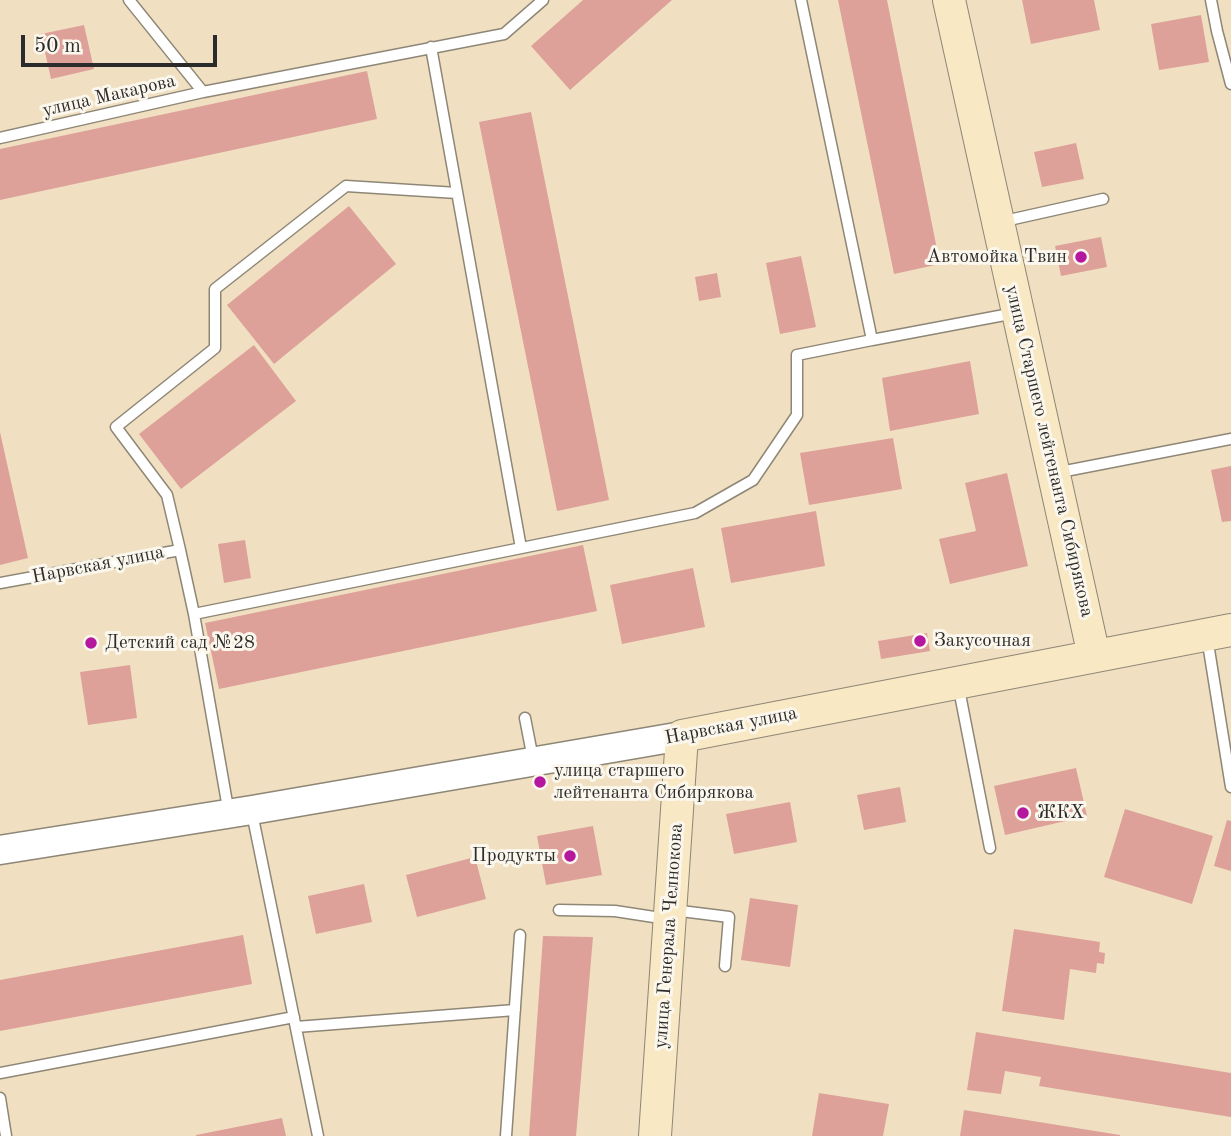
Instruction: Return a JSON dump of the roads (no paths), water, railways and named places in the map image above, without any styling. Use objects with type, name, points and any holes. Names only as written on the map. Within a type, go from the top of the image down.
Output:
[{"type":"main road","name":"улица Старшего лейтенанта Сибирякова","points":[[949,0],[1094,656]]},
{"type":"main road","name":"Нарвская улица","points":[[682,736],[1219,632]]},
{"type":"main road","name":"улица Генерала Челнокова","points":[[655,1136],[682,736]]},
{"type":"street","name":"Нарвская улица","points":[[0,850],[241,812],[682,736]]},
{"type":"lane","points":[[128,0],[203,92]]},
{"type":"lane","name":"улица Макарова","points":[[0,138],[203,92],[504,34],[543,0]]},
{"type":"lane","points":[[801,0],[872,340]]},
{"type":"lane","points":[[1211,0],[1231,84]]},
{"type":"lane","points":[[431,47],[522,548]]},
{"type":"lane","points":[[180,550],[167,495],[116,427],[215,348],[215,289],[346,186],[457,193]]},
{"type":"lane","points":[[998,222],[1103,200]]},
{"type":"lane","points":[[194,614],[695,513],[753,480],[797,415],[797,355],[1018,313]]},
{"type":"lane","points":[[1055,473],[1231,439]]},
{"type":"lane","name":"Нарвская улица","points":[[0,583],[180,550],[241,812]]},
{"type":"lane","points":[[1219,632],[1231,787]]},
{"type":"lane","points":[[957,682],[990,848]]},
{"type":"lane","points":[[525,718],[534,762]]},
{"type":"lane","points":[[241,812],[295,1022],[318,1136]]},
{"type":"lane","points":[[559,910],[729,918],[725,966]]},
{"type":"lane","points":[[506,1136],[520,936]]},
{"type":"lane","points":[[0,1073],[295,1022],[514,1010]]},
{"type":"lane","points":[[0,1098],[6,1136]]},
{"type":"place","name":"Автомойка Твин","points":[[1081,257]]},
{"type":"place","name":"Закусочная","points":[[920,641]]},
{"type":"place","name":"Детский сад №28","points":[[91,643]]},
{"type":"place","name":"улица старшего лейтенанта Сибирякова","points":[[540,782]]},
{"type":"place","name":"ЖКХ","points":[[1023,813]]},
{"type":"place","name":"Продукты","points":[[570,856]]}]
